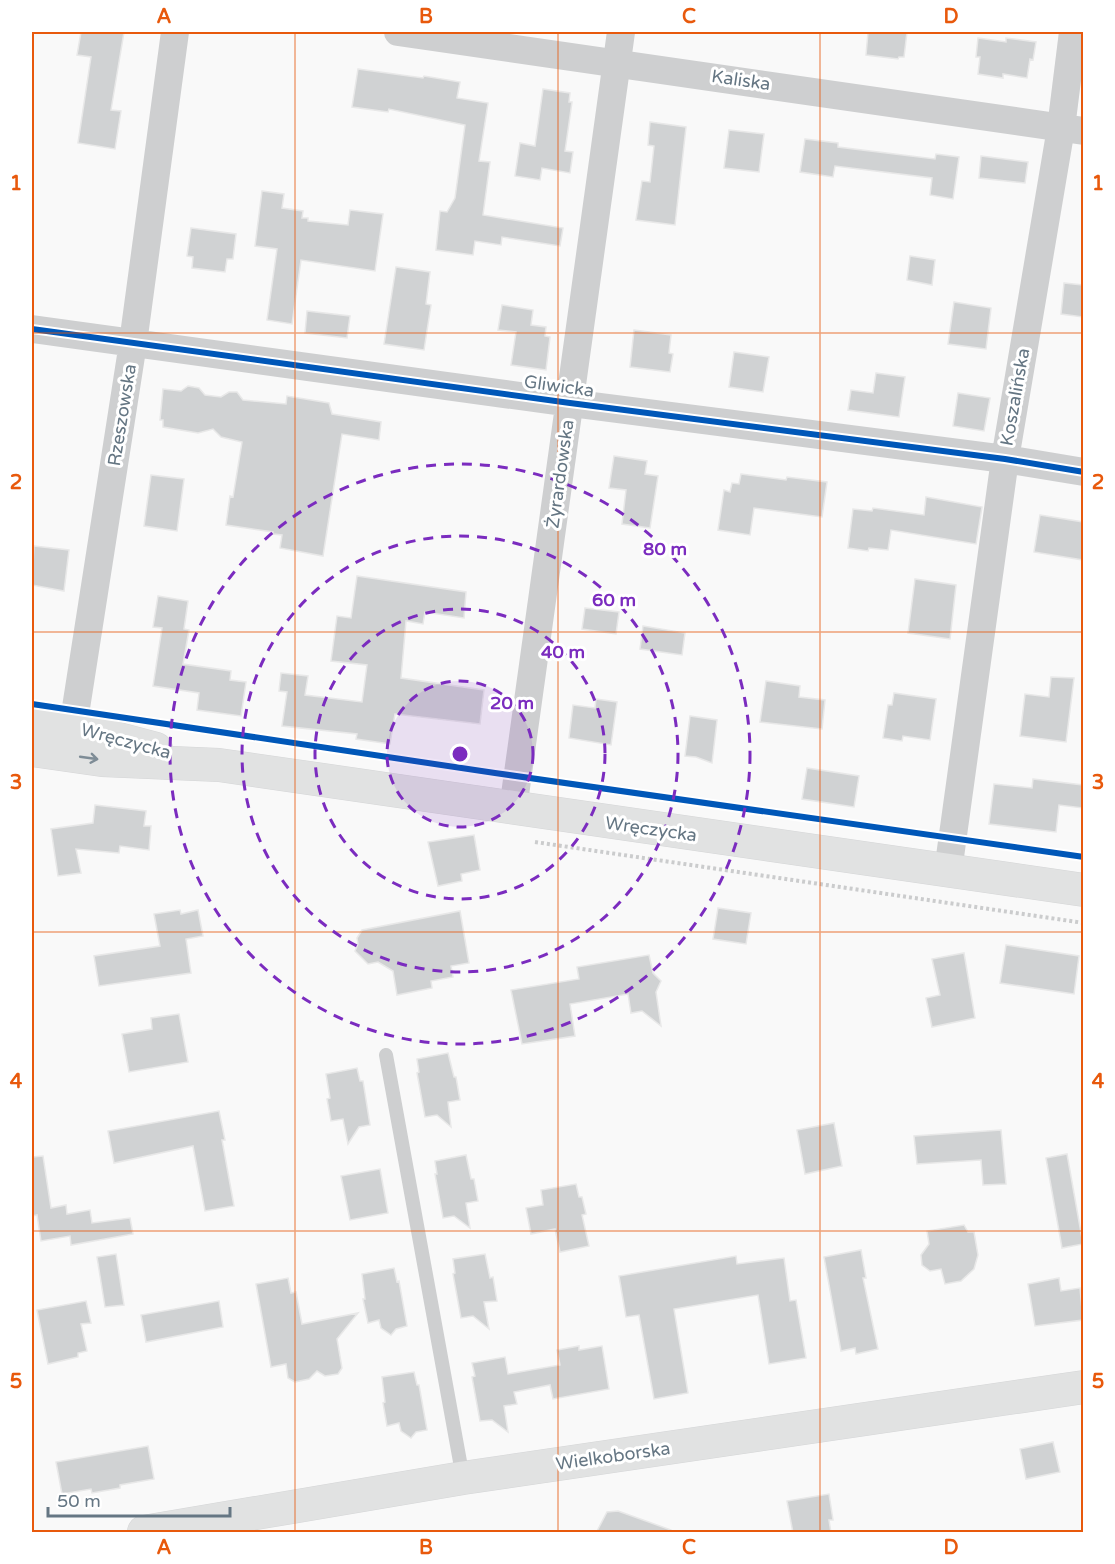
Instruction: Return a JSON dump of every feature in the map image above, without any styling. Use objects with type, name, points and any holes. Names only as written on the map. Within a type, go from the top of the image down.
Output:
[{"type":"main road","name":"Wręczycka","points":[[32,722],[73,727],[219,765]]},
{"type":"main road","name":"Wręczycka","points":[[32,750],[102,760],[219,765],[1083,890]]},
{"type":"main road","name":"Wielkoborska","points":[[144,1533],[463,1478],[1083,1387]]},
{"type":"street","name":"Rzeszowska","points":[[73,727],[133,343],[175,32]]},
{"type":"street","name":"Kaliska","points":[[398,32],[617,62],[1072,130]]},
{"type":"street","name":"Żyrardowska","points":[[513,809],[621,32]]},
{"type":"street","name":"Koszalińska","points":[[948,871],[1005,459],[1072,130],[1073,32]]},
{"type":"street","name":"Gliwicka","points":[[32,329],[570,403],[1005,459],[1083,472]]},
{"type":"lane","points":[[386,1055],[463,1478]]},
{"type":"path","points":[[534,842],[1083,923]]},
{"type":"building","points":[[81,32],[124,32],[111,110],[121,111],[115,149],[78,143],[91,57],[77,55]]},
{"type":"building","points":[[868,32],[907,32],[904,57],[898,59],[866,55]]},
{"type":"building","points":[[978,38],[1006,42],[1006,38],[1036,42],[1027,78],[1003,74],[1003,78],[978,74],[980,57],[976,57]]},
{"type":"building","points":[[358,69],[460,82],[457,98],[488,103],[479,161],[490,162],[483,215],[563,228],[560,246],[502,237],[501,245],[475,241],[473,255],[436,250],[440,211],[447,212],[455,198],[465,125],[389,109],[388,112],[352,107]]},
{"type":"building","points":[[543,89],[570,93],[569,102],[572,102],[565,151],[573,152],[570,173],[542,168],[540,180],[515,176],[520,143],[535,146]]},
{"type":"building","points":[[650,122],[686,127],[675,225],[636,220],[642,181],[650,182],[654,146],[648,145]]},
{"type":"building","points":[[729,130],[764,134],[759,172],[724,168]]},
{"type":"building","points":[[805,139],[838,143],[838,147],[935,159],[936,154],[959,157],[953,199],[930,195],[932,178],[835,166],[833,177],[800,172]]},
{"type":"building","points":[[981,156],[1028,162],[1025,183],[979,178]]},
{"type":"building","points":[[262,191],[284,194],[282,208],[303,211],[302,218],[308,218],[308,221],[348,225],[350,210],[383,214],[375,271],[301,260],[292,324],[267,320],[277,249],[255,246]]},
{"type":"building","points":[[191,228],[236,234],[233,259],[227,259],[225,272],[192,268],[193,257],[187,256]]},
{"type":"building","points":[[910,256],[935,260],[932,285],[907,280]]},
{"type":"building","points":[[396,267],[430,272],[426,304],[431,305],[424,350],[384,344]]},
{"type":"building","points":[[1064,283],[1083,285],[1083,317],[1061,314]]},
{"type":"building","points":[[954,302],[991,308],[986,349],[948,344]]},
{"type":"building","points":[[502,305],[533,310],[531,325],[546,327],[545,336],[550,337],[546,370],[511,365],[516,332],[498,330]]},
{"type":"building","points":[[307,311],[350,316],[347,338],[305,333]]},
{"type":"building","points":[[634,330],[671,335],[669,353],[673,354],[670,372],[630,367]]},
{"type":"building","points":[[734,352],[769,357],[763,392],[729,387]]},
{"type":"building","points":[[876,373],[905,377],[899,417],[848,410],[851,390],[873,393]]},
{"type":"building","points":[[188,386],[199,388],[205,395],[221,397],[229,392],[237,392],[243,400],[286,404],[287,396],[329,403],[332,414],[381,422],[379,440],[342,434],[323,556],[280,548],[282,535],[273,534],[273,532],[226,525],[242,442],[221,437],[213,429],[198,433],[163,427],[163,420],[160,420],[163,389],[181,391]]},
{"type":"building","points":[[958,393],[990,398],[984,431],[953,426]]},
{"type":"building","points":[[614,456],[647,461],[645,474],[658,476],[650,528],[622,524],[626,490],[609,488]]},
{"type":"building","points":[[741,474],[786,480],[787,477],[827,482],[822,517],[754,508],[750,535],[718,530],[724,490],[730,492],[732,483],[739,484]]},
{"type":"building","points":[[151,475],[184,479],[177,531],[144,526]]},
{"type":"building","points":[[926,497],[982,507],[976,544],[891,530],[888,550],[869,548],[868,551],[848,548],[853,509],[872,511],[873,508],[924,515]]},
{"type":"building","points":[[1040,515],[1083,522],[1083,560],[1034,552]]},
{"type":"building","points":[[34,546],[69,550],[64,591],[32,585]]},
{"type":"building","points":[[357,576],[466,592],[464,618],[425,612],[423,624],[406,621],[401,678],[484,690],[480,724],[395,714],[390,744],[356,739],[357,734],[282,726],[287,692],[279,691],[281,673],[308,676],[305,695],[362,702],[367,665],[331,661],[337,616],[351,618]]},
{"type":"building","points":[[915,579],[956,585],[950,639],[908,633]]},
{"type":"building","points":[[158,596],[188,601],[184,629],[189,630],[183,664],[231,671],[230,680],[246,682],[241,716],[197,710],[199,693],[153,686],[162,628],[153,627]]},
{"type":"building","points":[[585,608],[619,612],[616,634],[582,629]]},
{"type":"building","points":[[643,626],[685,633],[682,655],[640,649]]},
{"type":"building","points":[[1051,677],[1074,678],[1066,742],[1020,736],[1025,694],[1049,697]]},
{"type":"building","points":[[766,681],[800,686],[799,697],[825,700],[822,729],[760,722]]},
{"type":"building","points":[[894,693],[936,699],[930,740],[903,736],[902,741],[883,738],[888,705],[892,705]]},
{"type":"building","points":[[596,699],[617,702],[611,745],[569,738],[573,705],[595,708]]},
{"type":"building","points":[[690,716],[717,720],[712,763],[685,756]]},
{"type":"building","points":[[807,768],[859,776],[854,807],[802,799]]},
{"type":"building","points":[[1033,779],[1083,785],[1083,808],[1059,805],[1056,832],[989,824],[994,784],[1032,788]]},
{"type":"building","points":[[95,805],[146,811],[144,826],[151,826],[149,850],[120,846],[119,853],[76,849],[81,873],[58,876],[51,829],[93,823]]},
{"type":"building","points":[[474,835],[480,870],[461,874],[462,881],[438,886],[428,842]]},
{"type":"building","points":[[718,908],[751,913],[746,944],[713,939]]},
{"type":"building","points":[[180,910],[181,914],[198,910],[203,936],[186,939],[191,973],[99,986],[94,956],[160,946],[154,914]]},
{"type":"building","points":[[460,911],[469,963],[451,966],[453,977],[431,981],[432,988],[397,995],[393,971],[378,962],[368,964],[355,951],[358,944],[357,938],[362,930]]},
{"type":"building","points":[[1006,945],[1079,956],[1074,994],[1000,983]]},
{"type":"building","points":[[964,953],[975,1018],[932,1027],[926,998],[940,995],[932,959]]},
{"type":"building","points":[[649,955],[653,973],[661,981],[656,992],[661,1026],[642,1011],[631,1013],[628,994],[570,1004],[575,1036],[522,1044],[511,990],[579,979],[577,967]]},
{"type":"building","points":[[179,1014],[188,1062],[129,1072],[122,1034],[152,1029],[151,1018]]},
{"type":"building","points":[[448,1053],[454,1077],[456,1077],[460,1100],[448,1102],[451,1127],[437,1115],[425,1117],[417,1073],[419,1072],[417,1059]]},
{"type":"building","points":[[357,1068],[360,1081],[363,1081],[370,1125],[359,1127],[348,1144],[343,1119],[331,1121],[326,1074]]},
{"type":"building","points":[[219,1111],[234,1206],[205,1211],[193,1146],[114,1163],[108,1131]]},
{"type":"building","points":[[834,1123],[842,1166],[805,1174],[797,1130]]},
{"type":"building","points":[[1001,1130],[1006,1184],[983,1185],[981,1160],[917,1164],[914,1136]]},
{"type":"building","points":[[1067,1154],[1083,1244],[1062,1248],[1046,1158]]},
{"type":"building","points":[[466,1155],[478,1201],[466,1203],[470,1228],[454,1216],[443,1218],[435,1174],[437,1174],[435,1161]]},
{"type":"building","points":[[43,1156],[51,1208],[66,1205],[67,1214],[90,1210],[92,1223],[130,1218],[133,1234],[71,1245],[70,1236],[41,1241],[37,1215],[32,1216],[32,1157]]},
{"type":"building","points":[[380,1169],[388,1213],[350,1220],[341,1176]]},
{"type":"building","points":[[576,1184],[586,1214],[582,1215],[589,1246],[560,1252],[555,1229],[531,1234],[526,1208],[543,1205],[541,1190]]},
{"type":"building","points":[[964,1225],[968,1232],[974,1232],[978,1255],[974,1269],[961,1281],[945,1284],[941,1269],[930,1271],[922,1265],[921,1255],[929,1244],[927,1231]]},
{"type":"building","points":[[861,1250],[866,1278],[863,1278],[878,1349],[856,1354],[855,1348],[841,1351],[824,1257]]},
{"type":"building","points":[[116,1254],[124,1305],[105,1307],[97,1257]]},
{"type":"building","points":[[485,1254],[490,1278],[493,1277],[497,1301],[484,1302],[489,1329],[473,1316],[461,1318],[453,1274],[455,1273],[453,1259]]},
{"type":"building","points":[[736,1256],[737,1264],[784,1258],[790,1301],[796,1300],[806,1358],[769,1364],[758,1295],[674,1309],[688,1393],[654,1399],[639,1315],[626,1317],[619,1276]]},
{"type":"building","points":[[394,1268],[397,1282],[399,1281],[407,1326],[396,1329],[391,1335],[381,1328],[379,1320],[368,1323],[363,1299],[365,1299],[362,1274]]},
{"type":"building","points":[[288,1278],[291,1293],[296,1292],[302,1324],[358,1313],[337,1339],[342,1368],[338,1374],[325,1376],[317,1371],[309,1379],[295,1382],[288,1378],[286,1364],[271,1367],[256,1284]]},
{"type":"building","points":[[1059,1278],[1061,1291],[1080,1288],[1083,1320],[1035,1326],[1028,1284]]},
{"type":"building","points":[[86,1301],[91,1323],[81,1324],[87,1351],[78,1353],[78,1357],[48,1364],[37,1310]]},
{"type":"building","points":[[219,1301],[223,1327],[146,1342],[141,1315]]},
{"type":"building","points":[[579,1346],[579,1350],[602,1346],[609,1389],[553,1399],[550,1385],[514,1392],[517,1404],[504,1406],[508,1432],[492,1420],[480,1421],[472,1377],[475,1376],[472,1363],[505,1357],[508,1374],[560,1365],[557,1350]]},
{"type":"building","points":[[414,1372],[417,1385],[419,1385],[427,1430],[416,1432],[411,1438],[401,1431],[399,1423],[387,1426],[382,1377]]},
{"type":"building","points":[[1053,1442],[1060,1472],[1026,1479],[1020,1449]]},
{"type":"building","points":[[148,1446],[154,1479],[92,1493],[91,1489],[62,1494],[56,1462]]},
{"type":"building","points":[[829,1494],[833,1520],[829,1520],[831,1533],[793,1533],[787,1501]]},
{"type":"building","points":[[618,1511],[671,1530],[671,1533],[596,1533],[607,1512]]},
{"type":"cycle path","points":[[32,329],[570,403],[1005,459],[1084,472]]},
{"type":"cycle path","points":[[32,704],[1084,857]]}]
